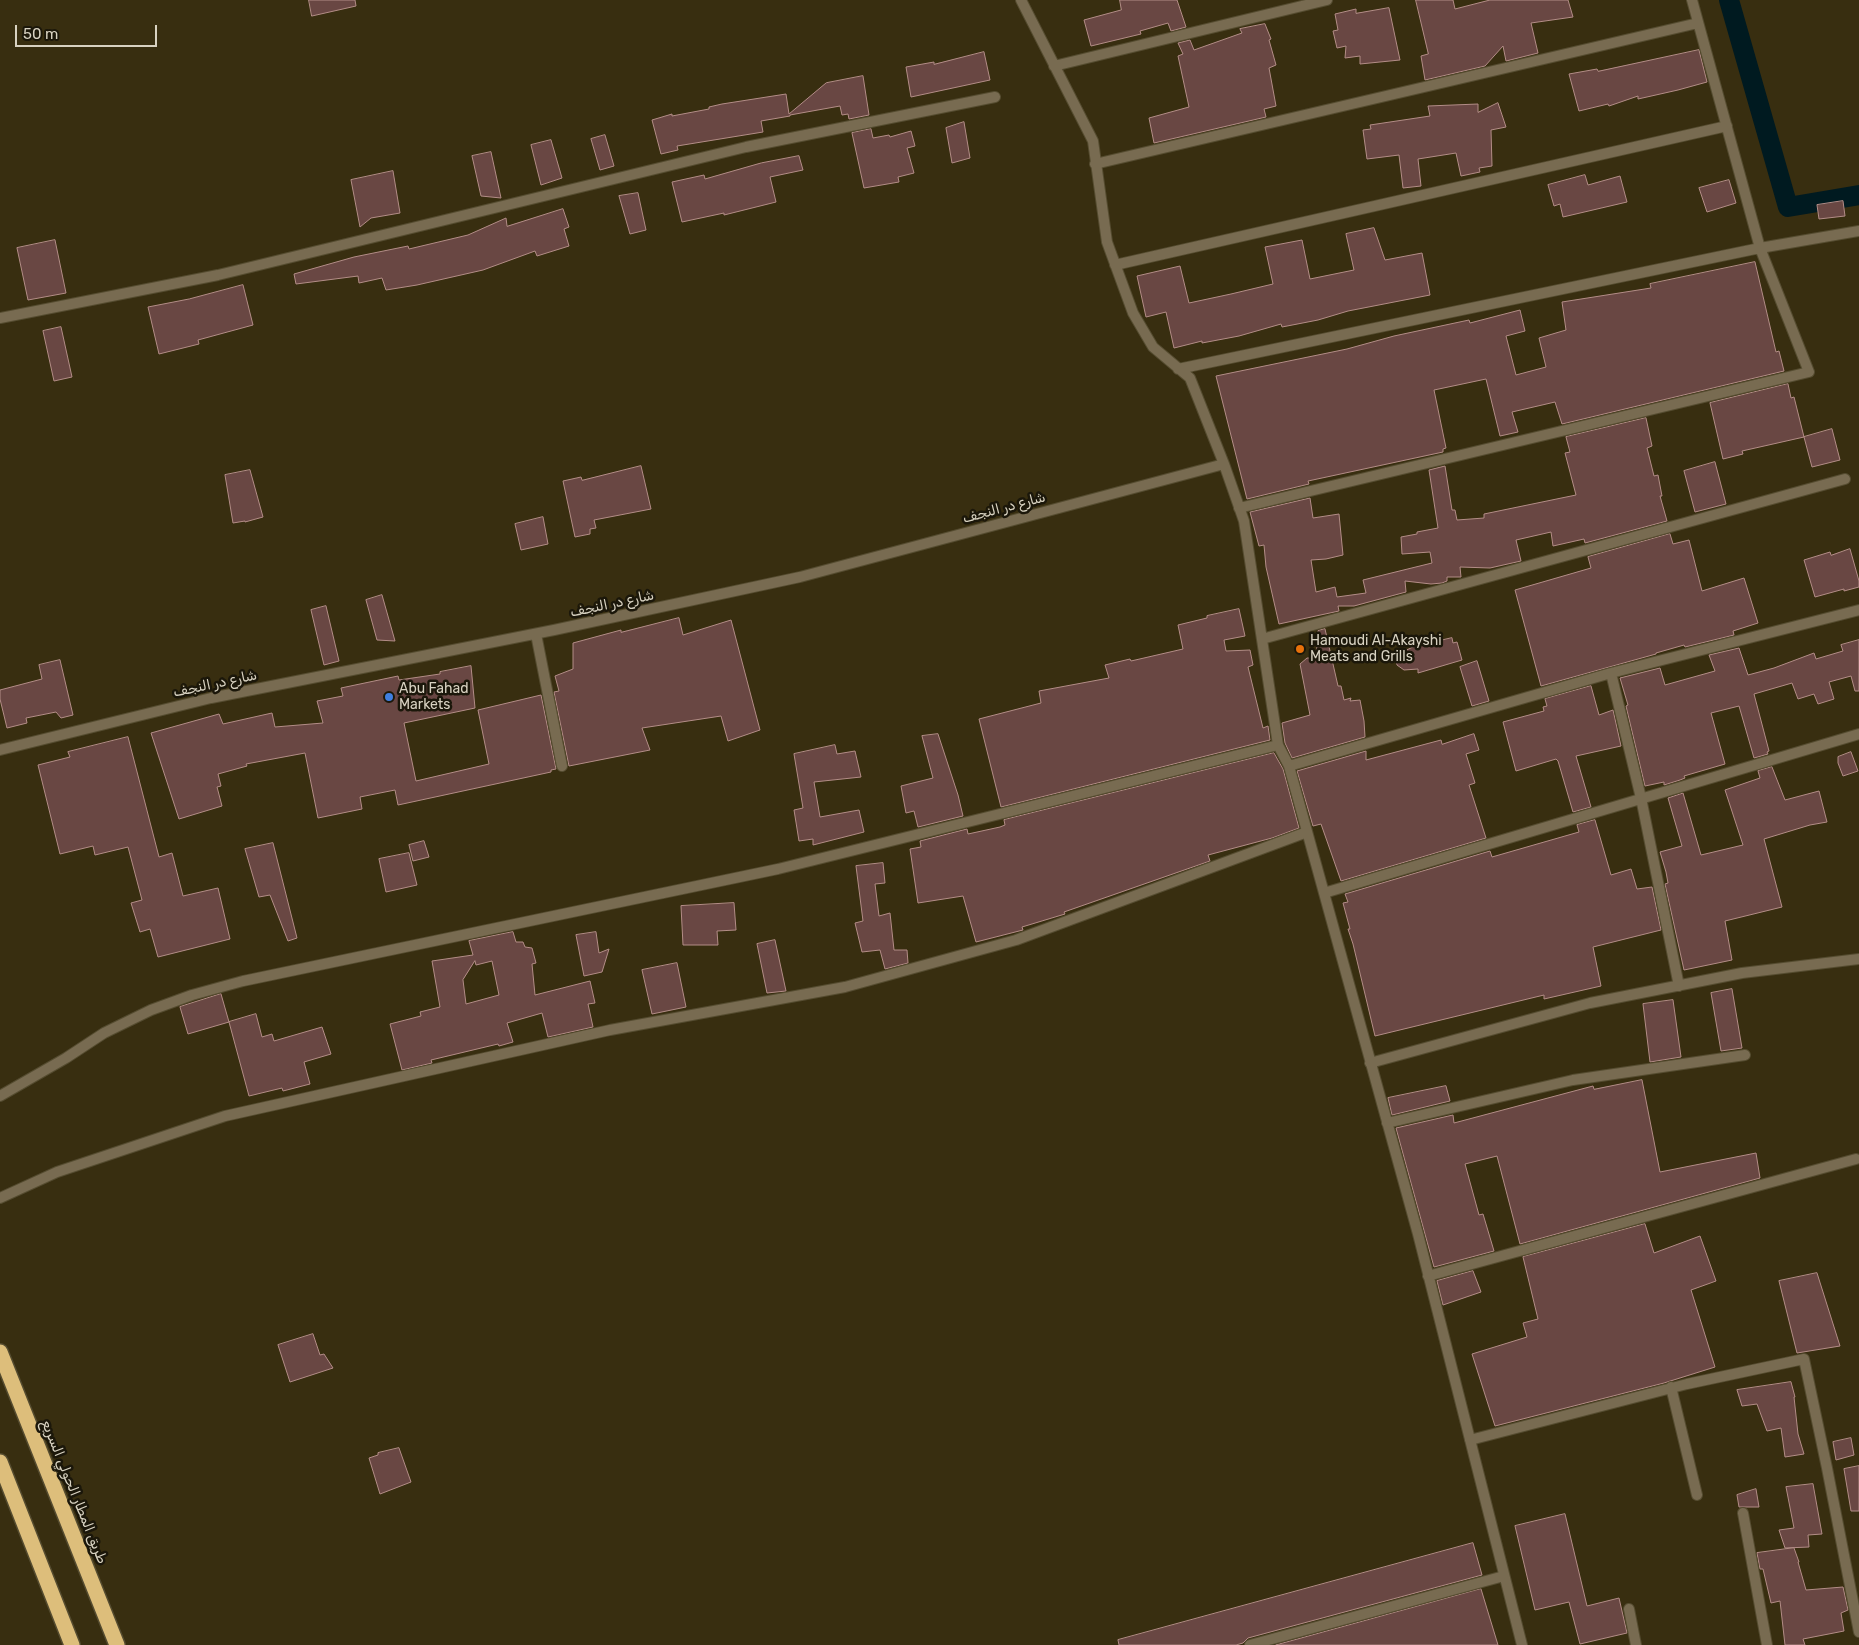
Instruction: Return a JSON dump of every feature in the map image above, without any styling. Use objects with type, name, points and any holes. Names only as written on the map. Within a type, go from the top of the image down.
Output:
[{"type":"highway","name":"طريق المطار الحولي السريع","points":[[0,1352],[117,1645]]},
{"type":"highway","points":[[0,1462],[72,1645]]},
{"type":"street","points":[[1021,0],[1093,141],[1107,242],[1133,313],[1153,348],[1190,378],[1244,521],[1278,745],[1289,766],[1387,1123],[1522,1645]]},
{"type":"street","points":[[1054,66],[1327,0]]},
{"type":"street","points":[[1239,508],[1809,372],[1760,248],[1692,0]]},
{"type":"street","points":[[1095,164],[1698,23]]},
{"type":"street","points":[[0,318],[218,275],[746,147],[995,97]]},
{"type":"street","points":[[1115,265],[1727,126]]},
{"type":"street","points":[[1178,368],[1760,248],[1859,230]]},
{"type":"street","name":"شارع در النجف","points":[[0,750],[211,698],[536,634],[800,577],[1224,464]]},
{"type":"street","points":[[1262,639],[1845,478]]},
{"type":"street","points":[[1289,766],[1610,673],[1859,610]]},
{"type":"street","points":[[536,634],[562,766]]},
{"type":"street","points":[[1610,673],[1641,798],[1678,986]]},
{"type":"street","points":[[1324,893],[1859,734]]},
{"type":"street","points":[[0,1096],[66,1058],[104,1033],[151,1010],[192,995],[235,983],[778,869],[1278,745]]},
{"type":"street","points":[[0,1198],[57,1172],[225,1116],[610,1030],[845,987],[1016,940],[1307,832]]},
{"type":"street","points":[[1370,1063],[1590,1002],[1742,974],[1859,959]]},
{"type":"street","points":[[1387,1123],[1573,1080],[1745,1055]]},
{"type":"street","points":[[1428,1276],[1624,1224],[1856,1159]]},
{"type":"street","points":[[1470,1440],[1671,1387],[1804,1359],[1859,1632]]},
{"type":"street","points":[[1671,1387],[1697,1495]]},
{"type":"street","points":[[1743,1513],[1767,1645]]},
{"type":"street","points":[[1250,1645],[1504,1576]]},
{"type":"street","points":[[1629,1609],[1636,1645]]},
{"type":"building","points":[[309,0],[355,0],[356,6],[312,16]]},
{"type":"building","points":[[1120,0],[1177,0],[1186,27],[1171,31],[1168,23],[1140,31],[1141,34],[1091,46],[1084,20],[1121,10]]},
{"type":"building","points":[[1416,0],[1453,0],[1455,9],[1490,0],[1568,0],[1573,17],[1531,23],[1538,53],[1506,61],[1503,46],[1485,66],[1425,80],[1421,56],[1428,54]]},
{"type":"building","points":[[1389,8],[1400,60],[1360,64],[1360,56],[1345,58],[1346,46],[1337,48],[1333,31],[1338,30],[1335,14],[1356,9],[1356,13]]},
{"type":"building","points":[[1265,24],[1271,39],[1269,40],[1276,65],[1269,68],[1276,106],[1264,109],[1266,117],[1154,143],[1149,118],[1189,107],[1178,56],[1183,54],[1178,43],[1190,40],[1194,50],[1242,33],[1240,29]]},
{"type":"building","points":[[1699,50],[1707,82],[1638,99],[1638,96],[1609,106],[1608,104],[1579,111],[1569,74],[1597,69],[1598,71]]},
{"type":"building","points":[[984,52],[990,80],[911,97],[906,67],[934,62],[934,64]]},
{"type":"building","points":[[863,76],[869,115],[849,119],[848,114],[842,115],[840,106],[790,115],[761,121],[763,132],[677,146],[678,150],[661,154],[652,120],[672,114],[672,116],[709,109],[709,107],[722,104],[786,94],[789,114],[826,83]]},
{"type":"building","points":[[1498,103],[1506,127],[1491,130],[1492,166],[1479,168],[1480,172],[1461,176],[1456,153],[1418,159],[1421,186],[1403,188],[1399,155],[1367,159],[1363,130],[1371,129],[1370,125],[1430,116],[1428,106],[1478,104],[1478,112]]},
{"type":"building","points":[[964,122],[970,158],[952,163],[946,128]]},
{"type":"building","points":[[871,129],[873,138],[889,135],[890,137],[911,131],[915,146],[907,148],[914,173],[898,177],[899,182],[864,188],[852,133]]},
{"type":"building","points":[[605,135],[614,166],[600,170],[591,139]]},
{"type":"building","points":[[551,140],[562,178],[541,185],[531,145]]},
{"type":"building","points":[[491,152],[501,198],[481,196],[472,156]]},
{"type":"building","points":[[799,156],[803,170],[770,177],[776,202],[724,215],[724,213],[682,222],[672,182],[704,175],[705,179],[761,163]]},
{"type":"building","points":[[393,171],[400,213],[371,218],[360,227],[351,180]]},
{"type":"building","points":[[1585,175],[1588,185],[1620,176],[1627,202],[1563,217],[1560,204],[1554,206],[1548,185]]},
{"type":"building","points":[[1729,180],[1736,203],[1707,212],[1699,188]]},
{"type":"building","points":[[638,193],[646,230],[630,234],[619,196]]},
{"type":"building","points":[[1843,201],[1845,216],[1819,219],[1817,205]]},
{"type":"building","points":[[563,209],[569,227],[564,229],[569,246],[537,256],[535,251],[483,270],[386,290],[382,278],[359,283],[358,276],[296,284],[294,274],[354,257],[408,246],[409,249],[468,235],[506,218],[507,226]]},
{"type":"building","points":[[1374,228],[1385,260],[1422,253],[1430,295],[1348,311],[1318,320],[1282,327],[1281,324],[1239,336],[1202,343],[1202,341],[1174,348],[1166,312],[1146,317],[1137,276],[1180,266],[1189,303],[1231,294],[1273,284],[1265,247],[1302,240],[1310,279],[1354,270],[1346,234]]},
{"type":"building","points":[[55,240],[66,293],[28,300],[17,248]]},
{"type":"building","points":[[1755,262],[1776,352],[1779,351],[1784,371],[1562,424],[1555,402],[1512,412],[1518,432],[1500,436],[1486,379],[1434,390],[1446,448],[1443,449],[1443,452],[1308,481],[1309,484],[1247,499],[1216,376],[1347,349],[1394,336],[1469,320],[1470,323],[1520,310],[1525,331],[1506,336],[1516,375],[1546,367],[1539,338],[1566,330],[1562,302],[1651,288],[1650,284]]},
{"type":"building","points":[[243,285],[253,325],[198,340],[199,344],[159,354],[148,307]]},
{"type":"building","points":[[61,327],[72,377],[54,381],[43,331]]},
{"type":"building","points":[[1788,384],[1791,398],[1794,397],[1804,437],[1742,451],[1743,454],[1723,459],[1710,403]]},
{"type":"building","points":[[1646,418],[1652,446],[1647,448],[1654,476],[1658,475],[1662,496],[1660,496],[1667,521],[1585,543],[1584,539],[1553,546],[1551,532],[1516,540],[1521,561],[1490,568],[1460,567],[1461,577],[1447,577],[1447,581],[1442,583],[1431,584],[1405,581],[1406,592],[1354,606],[1338,606],[1339,611],[1279,624],[1266,567],[1264,545],[1259,546],[1250,512],[1310,498],[1313,518],[1339,514],[1343,555],[1311,560],[1316,592],[1335,587],[1337,597],[1366,593],[1363,580],[1432,563],[1430,552],[1402,554],[1401,537],[1438,528],[1429,470],[1445,466],[1452,510],[1455,510],[1457,520],[1484,518],[1484,514],[1576,495],[1565,453],[1570,452],[1566,437]]},
{"type":"building","points":[[1832,429],[1840,460],[1812,467],[1804,437]]},
{"type":"building","points":[[1715,462],[1726,504],[1695,512],[1684,471]]},
{"type":"building","points":[[641,466],[651,509],[594,520],[596,528],[590,529],[590,534],[575,537],[563,481],[581,477],[582,480]]},
{"type":"building","points":[[250,470],[263,517],[233,523],[225,475]]},
{"type":"building","points":[[543,517],[548,544],[521,550],[515,524]]},
{"type":"building","points":[[1670,534],[1673,544],[1689,540],[1702,591],[1744,578],[1758,623],[1733,631],[1734,635],[1685,647],[1684,645],[1541,686],[1515,590],[1591,568],[1588,557]]},
{"type":"building","points":[[1850,549],[1859,587],[1815,597],[1804,560],[1830,552],[1831,555]]},
{"type":"building","points":[[382,595],[395,641],[377,640],[366,600]]},
{"type":"building","points":[[326,606],[339,661],[324,665],[311,610]]},
{"type":"building","points":[[1239,609],[1245,636],[1224,640],[1226,651],[1250,650],[1253,665],[1248,667],[1263,728],[1268,726],[1270,740],[1001,807],[979,719],[1041,703],[1039,691],[1109,678],[1105,665],[1183,649],[1178,625]]},
{"type":"building","points":[[679,618],[683,635],[731,620],[760,730],[728,741],[721,716],[642,728],[650,750],[569,766],[554,692],[559,691],[555,676],[573,669],[573,643],[621,630],[621,632]]},
{"type":"building","points":[[1325,629],[1338,686],[1341,686],[1344,700],[1351,698],[1350,701],[1360,700],[1365,737],[1292,758],[1285,743],[1282,723],[1310,715],[1300,664],[1307,658],[1316,658],[1318,631]]},
{"type":"building","points":[[1452,638],[1453,643],[1457,642],[1462,660],[1418,673],[1418,669],[1404,670],[1397,665],[1396,660],[1400,653],[1413,647]]},
{"type":"building","points":[[1859,640],[1859,691],[1855,691],[1851,676],[1829,682],[1834,699],[1818,704],[1814,694],[1798,699],[1792,683],[1754,694],[1769,751],[1767,752],[1768,754],[1754,758],[1739,706],[1711,713],[1725,764],[1684,776],[1685,778],[1664,785],[1664,782],[1645,786],[1626,706],[1628,705],[1620,678],[1660,668],[1665,685],[1715,671],[1709,655],[1739,648],[1748,675],[1774,668],[1814,653],[1816,659],[1843,651],[1841,645]]},
{"type":"building","points":[[60,660],[73,715],[61,718],[56,712],[26,718],[27,723],[7,728],[0,699],[0,690],[42,679],[39,665]]},
{"type":"building","points":[[1477,661],[1489,701],[1472,706],[1460,667]]},
{"type":"building","points":[[471,666],[475,708],[404,723],[416,781],[489,764],[478,710],[541,695],[556,769],[551,770],[551,772],[398,805],[395,790],[360,797],[362,809],[318,818],[305,753],[246,764],[247,766],[218,774],[221,786],[217,787],[222,806],[179,819],[151,733],[219,714],[223,724],[272,713],[275,727],[323,723],[317,701],[343,696],[341,688],[398,676],[399,680],[440,674],[440,672]]},
{"type":"building","points":[[1591,686],[1599,715],[1613,710],[1621,746],[1576,756],[1591,807],[1573,812],[1556,759],[1516,771],[1503,722],[1544,711],[1543,707],[1547,706],[1545,699]]},
{"type":"building","points":[[938,734],[963,816],[918,827],[914,811],[906,813],[901,786],[933,778],[922,736]]},
{"type":"building","points":[[1474,734],[1479,750],[1466,754],[1475,783],[1469,785],[1486,838],[1341,881],[1321,824],[1313,826],[1297,771],[1366,751],[1366,760],[1441,740],[1442,744]]},
{"type":"building","points":[[128,737],[159,857],[172,853],[183,896],[218,888],[230,939],[158,957],[150,929],[140,932],[131,903],[142,900],[128,847],[95,855],[93,846],[60,854],[38,765],[70,757],[68,752]]},
{"type":"building","points":[[835,745],[837,754],[855,751],[861,777],[814,782],[820,817],[859,810],[864,832],[813,845],[813,839],[799,841],[794,810],[803,808],[794,754]]},
{"type":"building","points":[[1851,752],[1858,771],[1843,776],[1838,763],[1838,757]]},
{"type":"building","points":[[1274,753],[1283,769],[1299,828],[1272,838],[1208,855],[1210,861],[1064,912],[1065,914],[1022,927],[1023,930],[976,942],[963,896],[918,903],[910,849],[921,847],[920,841],[967,829],[968,834],[1000,827],[1005,825],[1004,820]]},
{"type":"building","points":[[1772,767],[1785,800],[1819,791],[1827,822],[1810,825],[1764,839],[1782,907],[1725,921],[1732,960],[1684,970],[1665,884],[1668,883],[1666,872],[1660,852],[1682,846],[1668,798],[1683,793],[1701,855],[1743,845],[1725,790],[1760,778],[1758,771]]},
{"type":"building","points":[[1595,820],[1611,875],[1631,869],[1637,889],[1652,887],[1661,930],[1593,947],[1601,986],[1544,999],[1544,995],[1375,1036],[1348,929],[1350,929],[1343,903],[1348,902],[1345,894],[1490,851],[1492,857],[1579,832],[1577,825]]},
{"type":"building","points":[[424,841],[429,857],[413,861],[409,845]]},
{"type":"building","points":[[273,843],[297,938],[288,941],[270,895],[259,897],[245,849]]},
{"type":"building","points":[[409,853],[417,885],[386,892],[379,859]]},
{"type":"building","points":[[883,863],[885,883],[875,884],[879,916],[890,913],[894,950],[907,950],[908,963],[885,969],[880,950],[862,952],[855,923],[863,921],[856,866]]},
{"type":"building","points":[[734,903],[736,930],[717,931],[718,945],[683,945],[681,906]]},
{"type":"building","points":[[513,932],[516,942],[523,942],[525,947],[532,948],[536,963],[532,964],[535,995],[590,981],[595,1003],[588,1004],[593,1027],[548,1037],[542,1013],[507,1023],[513,1042],[431,1060],[432,1063],[402,1070],[390,1024],[421,1016],[420,1012],[440,1007],[432,961],[473,955],[469,941]],"holes":[[[475,961],[476,965],[492,961],[499,995],[466,1004],[463,980]]]},
{"type":"building","points":[[596,932],[599,953],[609,949],[602,972],[584,976],[576,935]]},
{"type":"building","points":[[775,940],[786,991],[767,993],[757,944]]},
{"type":"building","points":[[677,963],[686,1007],[652,1014],[642,970]]},
{"type":"building","points":[[1732,989],[1742,1048],[1721,1051],[1711,993]]},
{"type":"building","points":[[221,994],[229,1022],[188,1034],[180,1007]]},
{"type":"building","points":[[1673,1000],[1681,1057],[1650,1062],[1643,1004]]},
{"type":"building","points":[[256,1014],[262,1037],[272,1034],[274,1041],[322,1027],[331,1054],[304,1062],[310,1084],[283,1091],[282,1088],[249,1096],[229,1022]]},
{"type":"building","points":[[1642,1080],[1660,1172],[1756,1153],[1760,1178],[1520,1244],[1497,1156],[1465,1164],[1479,1215],[1483,1214],[1494,1251],[1434,1267],[1396,1128],[1453,1115],[1454,1123],[1593,1086],[1594,1089]]},
{"type":"building","points":[[1446,1086],[1450,1101],[1392,1115],[1388,1098]]},
{"type":"building","points":[[1645,1224],[1654,1253],[1700,1236],[1716,1281],[1691,1290],[1715,1367],[1664,1383],[1495,1426],[1472,1354],[1527,1337],[1523,1323],[1538,1319],[1523,1257]]},
{"type":"building","points":[[1473,1271],[1481,1292],[1443,1305],[1437,1281]]},
{"type":"building","points":[[1817,1273],[1840,1346],[1797,1353],[1779,1281]]},
{"type":"building","points":[[313,1334],[320,1355],[324,1354],[333,1368],[290,1382],[278,1345]]},
{"type":"building","points":[[1791,1382],[1795,1397],[1798,1434],[1804,1454],[1785,1457],[1781,1428],[1767,1431],[1757,1404],[1742,1406],[1737,1390]]},
{"type":"building","points":[[1851,1438],[1854,1455],[1836,1460],[1833,1442]]},
{"type":"building","points":[[399,1448],[411,1482],[380,1494],[369,1458],[378,1455],[378,1453]]},
{"type":"building","points":[[1859,1466],[1859,1511],[1851,1511],[1844,1469]]},
{"type":"building","points":[[1813,1484],[1822,1534],[1808,1535],[1809,1547],[1785,1548],[1779,1530],[1794,1528],[1786,1487]]},
{"type":"building","points":[[1756,1489],[1759,1507],[1739,1507],[1737,1495]]},
{"type":"building","points":[[1565,1514],[1587,1606],[1619,1598],[1627,1633],[1580,1644],[1569,1602],[1535,1610],[1515,1526]]},
{"type":"building","points":[[1473,1543],[1482,1575],[1248,1638],[1243,1643],[1236,1645],[1119,1645],[1118,1640]]},
{"type":"building","points":[[1794,1548],[1806,1590],[1843,1587],[1848,1610],[1841,1613],[1844,1631],[1803,1639],[1805,1645],[1785,1645],[1780,1601],[1771,1603],[1757,1553]]},
{"type":"building","points":[[1481,1589],[1498,1645],[1276,1645]]},
{"type":"waterway","points":[[1729,0],[1788,207],[1859,195]]},
{"type":"place","name":"Hamoudi Al-Akayshi Meats and Grills","points":[[1300,649]]},
{"type":"place","name":"Abu Fahad Markets","points":[[389,697]]}]
